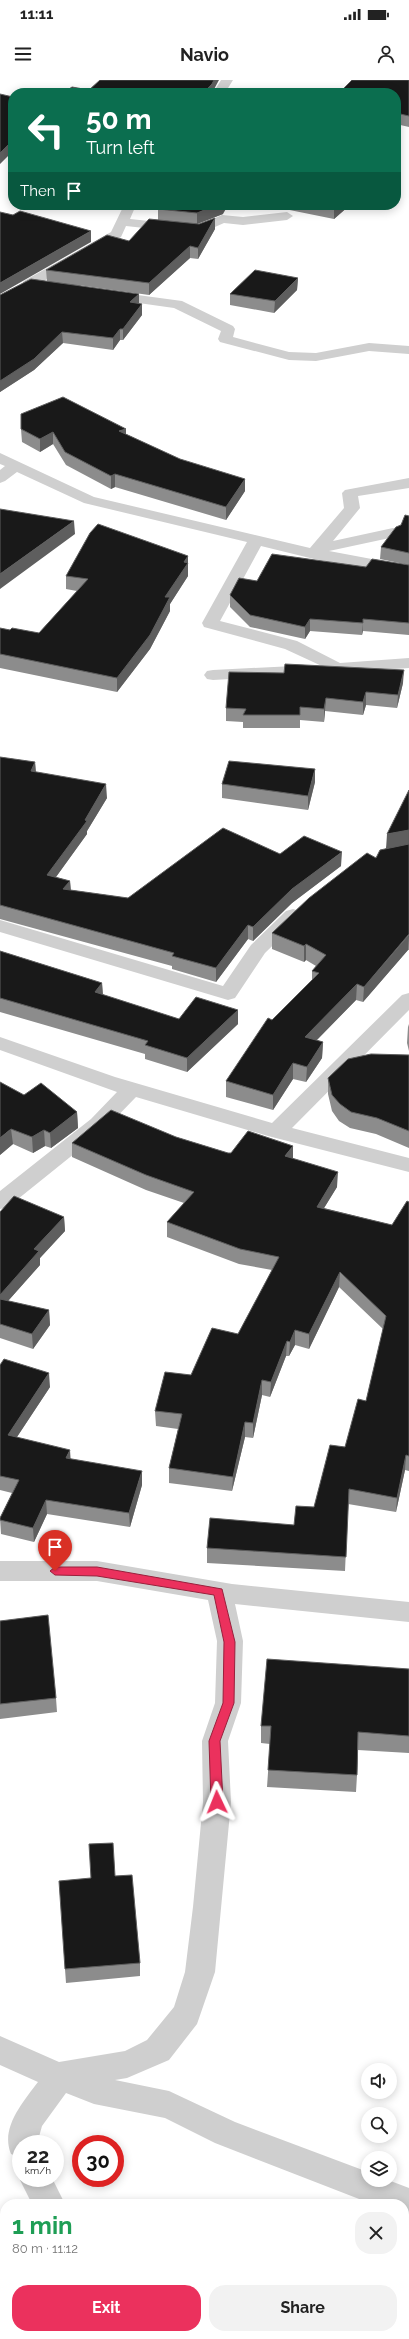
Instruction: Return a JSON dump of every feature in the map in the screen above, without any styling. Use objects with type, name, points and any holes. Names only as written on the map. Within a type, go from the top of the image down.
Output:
[{"type":"street","points":[[60,288],[23,288],[116,234],[127,210]]},
{"type":"street","points":[[121,222],[199,230],[222,219],[243,220],[287,216]]},
{"type":"street","points":[[91,293],[177,304],[228,329],[225,339],[289,356],[316,356],[369,347],[409,350]]},
{"type":"street","points":[[0,458],[89,500],[256,540],[409,570]]},
{"type":"street","points":[[0,478],[16,465]]},
{"type":"street","points":[[316,552],[352,508],[350,493],[409,483]]},
{"type":"street","points":[[316,552],[393,533]]},
{"type":"street","points":[[256,540],[210,623],[291,646],[337,668]]},
{"type":"street","points":[[213,675],[409,663]]},
{"type":"street","points":[[0,926],[228,994],[258,949],[306,903]]},
{"type":"street","points":[[276,1131],[409,999]]},
{"type":"street","points":[[0,1043],[132,1089],[276,1131],[409,1165]]},
{"type":"street","points":[[0,1202],[98,1124],[132,1089]]},
{"type":"street","points":[[0,1571],[97,1572],[219,1592],[409,1612]]},
{"type":"street","points":[[24,2135],[28,2120],[60,2076],[126,2064],[158,2050],[187,2014],[200,1972],[207,1908],[217,1802],[215,1741],[228,1703],[230,1642],[219,1592]]},
{"type":"street","points":[[0,2050],[33,2066],[94,2090],[169,2105],[226,2133],[399,2199]]},
{"type":"street","points":[[40,2187],[46,2199]]},
{"type":"building","points":[[100,80],[214,80],[208,88],[91,88]]},
{"type":"building","points":[[352,80],[409,80],[409,116],[401,114],[401,88],[344,88]]},
{"type":"building","points":[[0,94],[8,96],[8,145],[0,153]]},
{"type":"building","points":[[168,210],[204,210],[197,213]]},
{"type":"building","points":[[20,211],[91,231],[0,283],[0,212],[13,215]]},
{"type":"building","points":[[215,218],[198,248],[190,246],[149,283],[46,270],[107,235],[129,241],[149,219],[199,224]]},
{"type":"building","points":[[255,270],[298,278],[275,301],[230,294]]},
{"type":"building","points":[[31,279],[139,294],[130,302],[142,304],[123,329],[120,329],[113,338],[62,332],[34,359],[0,381],[0,295]]},
{"type":"building","points":[[63,397],[126,429],[119,431],[180,459],[245,479],[226,507],[115,474],[111,476],[65,452],[53,432],[40,439],[21,429],[21,414]]},
{"type":"building","points":[[0,509],[74,521],[0,574]]},
{"type":"building","points":[[405,515],[409,516],[409,553],[381,547],[396,527],[401,525]]},
{"type":"building","points":[[98,524],[188,556],[184,562],[188,563],[165,597],[170,597],[150,635],[117,678],[0,654],[0,628],[10,630],[12,628],[39,633],[88,579],[66,576],[90,533]]},
{"type":"building","points":[[272,554],[366,567],[372,559],[409,565],[409,623],[363,619],[363,623],[310,619],[305,627],[250,615],[230,595],[239,578],[257,581]]},
{"type":"building","points":[[285,664],[404,670],[398,695],[366,692],[363,702],[326,698],[324,709],[300,707],[300,715],[243,715],[246,709],[226,708],[229,672],[284,673]]},
{"type":"building","points":[[0,757],[35,762],[31,771],[106,784],[85,820],[87,821],[47,875],[70,881],[63,889],[128,898],[223,828],[280,854],[304,836],[342,852],[292,889],[253,927],[248,925],[216,968],[172,956],[174,953],[0,905]]},
{"type":"building","points":[[229,761],[315,769],[308,796],[222,784]]},
{"type":"building","points":[[409,790],[409,830],[387,834]]},
{"type":"building","points":[[409,844],[409,934],[364,987],[357,984],[305,1037],[323,1042],[307,1067],[293,1063],[273,1095],[226,1081],[268,1018],[272,1020],[319,973],[312,971],[326,955],[306,944],[304,946],[272,933],[309,898],[367,853],[376,858],[380,850]]},
{"type":"building","points":[[0,951],[102,983],[95,992],[179,1019],[196,997],[238,1010],[187,1058],[145,1045],[148,1041],[0,998]]},
{"type":"building","points":[[371,1054],[409,1055],[409,1131],[377,1118],[351,1112],[340,1104],[332,1095],[328,1078],[348,1059]]},
{"type":"building","points":[[0,1082],[24,1095],[41,1083],[77,1112],[50,1133],[44,1130],[32,1137],[11,1129],[0,1138]]},
{"type":"building","points":[[111,1110],[176,1137],[228,1153],[231,1153],[248,1131],[293,1146],[285,1156],[338,1172],[317,1207],[392,1225],[407,1201],[409,1202],[409,1456],[406,1455],[397,1498],[349,1489],[346,1557],[207,1548],[210,1518],[294,1525],[296,1506],[314,1507],[330,1445],[345,1447],[358,1399],[366,1401],[386,1316],[340,1272],[309,1334],[295,1330],[290,1342],[287,1341],[271,1382],[262,1380],[253,1423],[245,1422],[233,1477],[169,1468],[182,1414],[155,1411],[165,1372],[191,1375],[212,1328],[238,1334],[279,1257],[240,1249],[167,1222],[194,1192],[146,1175],[72,1143]]},
{"type":"building","points":[[14,1196],[64,1217],[34,1249],[39,1251],[0,1295],[0,1212]]},
{"type":"building","points":[[0,1299],[49,1310],[32,1334],[0,1324]]},
{"type":"building","points":[[4,1359],[49,1373],[8,1435],[70,1450],[66,1458],[142,1471],[129,1513],[46,1500],[33,1528],[0,1520],[19,1480],[0,1476],[0,1365]]},
{"type":"building","points":[[48,1615],[56,1698],[0,1704],[0,1621]]},
{"type":"building","points":[[267,1659],[409,1669],[409,1736],[358,1732],[357,1775],[268,1770],[271,1726],[261,1726]]},
{"type":"building","points":[[113,1843],[115,1876],[132,1875],[140,1963],[65,1969],[59,1881],[91,1878],[89,1844]]},
{"type":"route","points":[[55,1571],[97,1572],[219,1592],[230,1642],[228,1703],[215,1741],[217,1802]]}]
